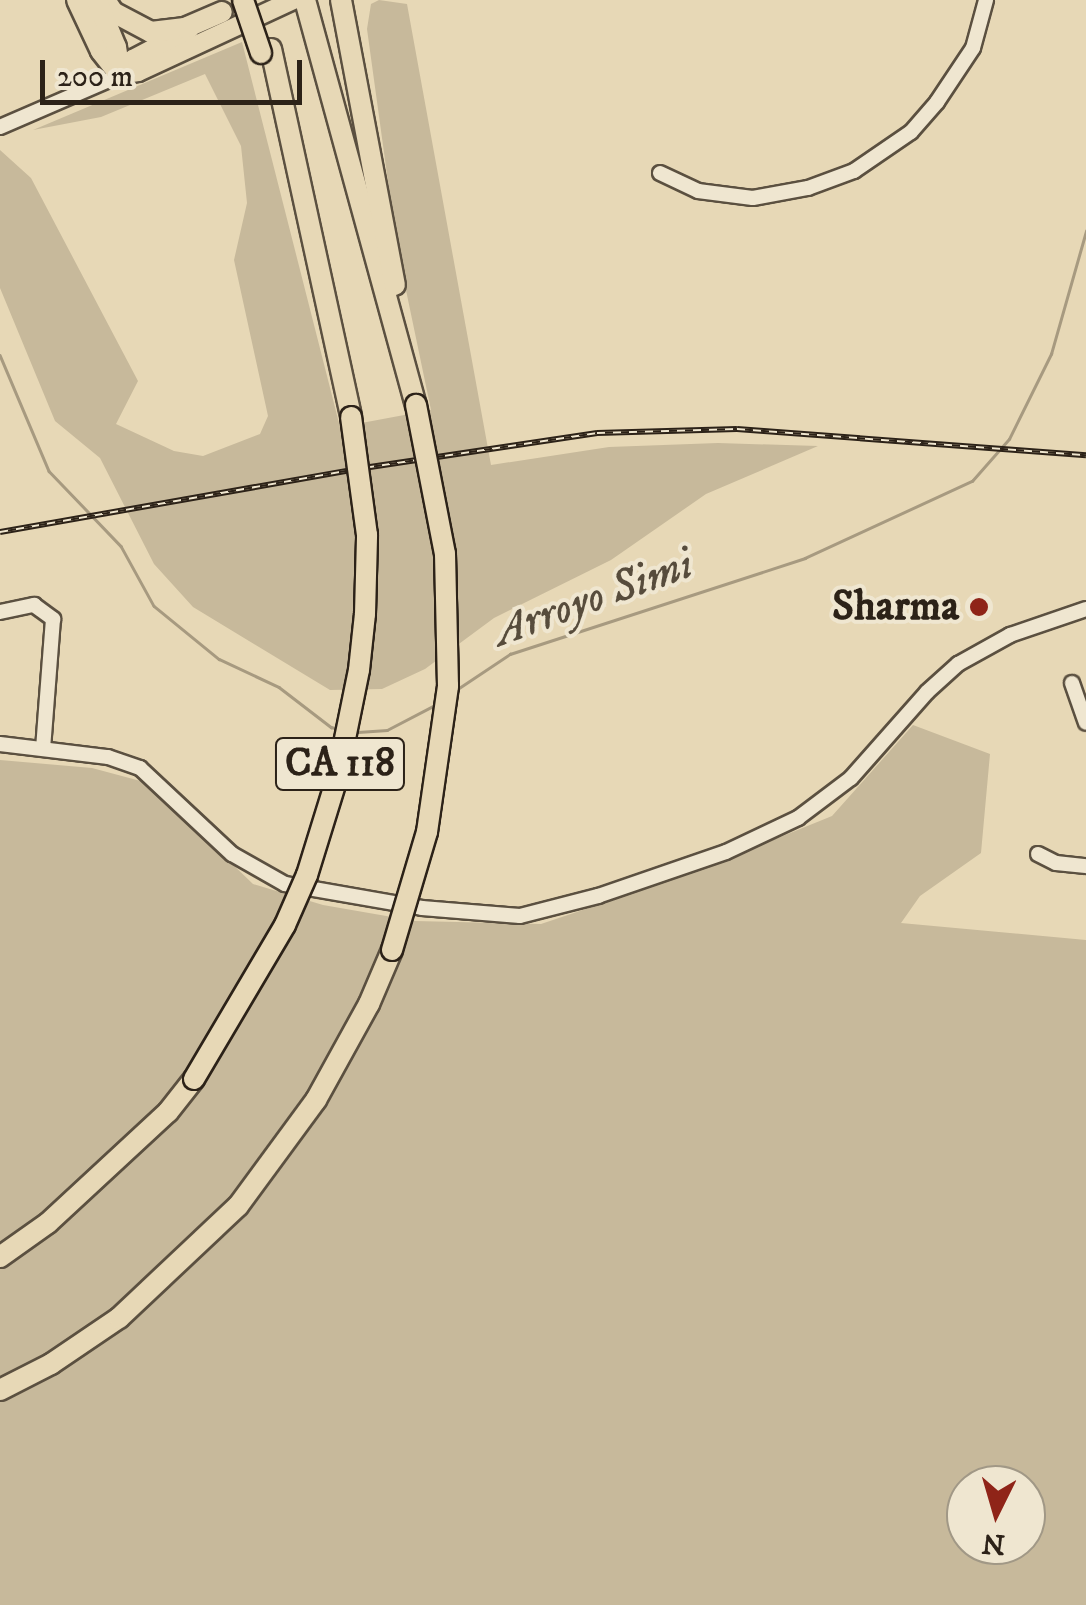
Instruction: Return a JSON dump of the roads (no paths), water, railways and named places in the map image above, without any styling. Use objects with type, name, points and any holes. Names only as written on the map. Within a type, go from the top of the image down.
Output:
[{"type":"highway","points":[[78,0],[101,51],[120,75]]},
{"type":"highway","points":[[97,0],[116,47],[120,75]]},
{"type":"highway","name":"CA 118","points":[[106,0],[113,12],[151,32],[185,28],[222,12]]},
{"type":"highway","name":"CA 118","points":[[0,1258],[75,1198],[168,1112],[194,1080],[285,925],[307,874],[337,778],[356,686],[365,614],[367,535],[351,417],[294,152],[266,51],[246,0]]},
{"type":"highway","points":[[257,0],[266,51]]},
{"type":"highway","points":[[304,0],[416,405]]},
{"type":"highway","points":[[341,0],[346,24]]},
{"type":"highway","points":[[346,24],[355,0]]},
{"type":"highway","name":"CA 118","points":[[0,1390],[52,1364],[158,1286],[267,1171],[346,1048],[392,950],[428,832],[448,686],[445,554],[346,24]]},
{"type":"highway","points":[[0,1242],[75,1198]]},
{"type":"highway","points":[[0,1398],[52,1364]]},
{"type":"main road","name":"CA 118","points":[[222,12],[246,0]]},
{"type":"main road","points":[[120,75],[156,64],[293,0]]},
{"type":"main road","points":[[120,75],[133,59],[222,12]]},
{"type":"street","points":[[660,173],[698,191],[753,198],[808,188],[854,171],[911,132],[938,102],[973,48],[986,0]]},
{"type":"street","points":[[0,128],[120,75]]},
{"type":"street","points":[[0,612],[34,605],[47,611],[54,628],[42,749]]},
{"type":"street","points":[[0,744],[108,757],[140,768],[232,854],[285,884],[422,908],[520,916],[598,896],[726,852],[798,818],[834,795],[927,692],[958,664],[1010,634],[1086,609]]},
{"type":"street","points":[[1072,683],[1086,723]]},
{"type":"street","points":[[1038,854],[1056,863],[1086,866]]},
{"type":"waterway","points":[[456,690],[510,654],[805,558],[972,481],[1009,439],[1051,354],[1086,231]]},
{"type":"waterway","name":"Arroyo Simi","points":[[0,355],[49,471],[121,546],[154,606],[219,659],[279,687],[331,727],[340,729]]},
{"type":"waterway","name":"Arroyo Simi","points":[[358,732],[387,730],[437,704]]},
{"type":"railway","points":[[0,532],[350,470],[597,433],[737,429],[1086,455]]},
{"type":"place","name":"Sharma","points":[[979,607]]}]
